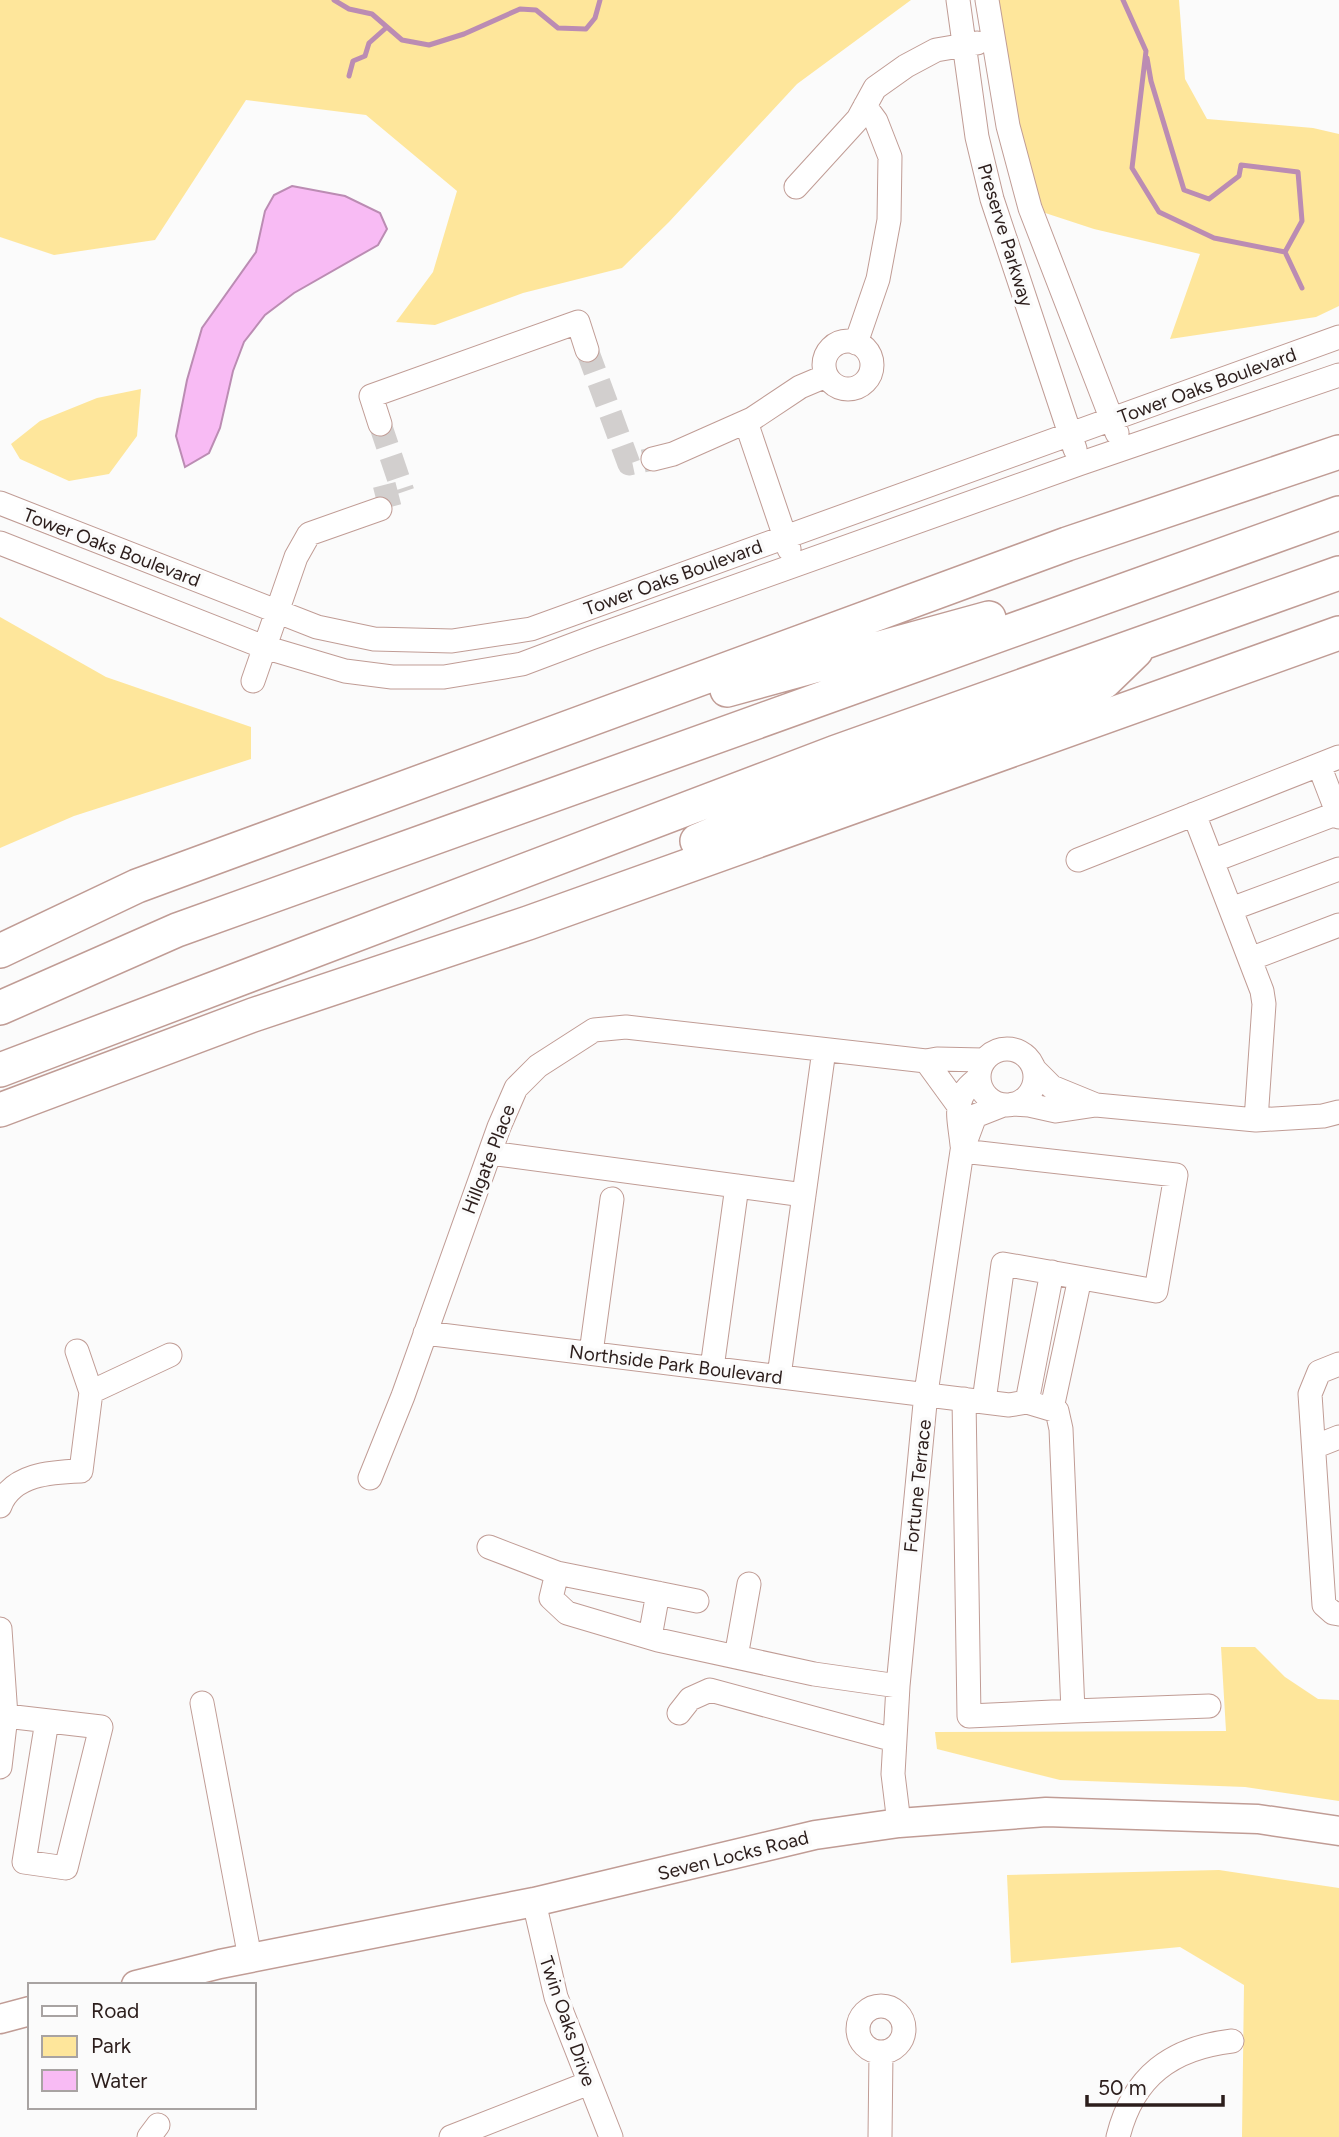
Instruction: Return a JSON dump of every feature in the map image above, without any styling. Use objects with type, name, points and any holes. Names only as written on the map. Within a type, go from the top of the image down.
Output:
[{"type":"highway","points":[[0,951],[137,886],[1067,544],[1339,452]]},
{"type":"highway","points":[[0,1008],[177,930],[1339,513]]},
{"type":"highway","points":[[505,751],[1238,550]]},
{"type":"highway","points":[[0,1070],[836,752],[1339,573]]},
{"type":"highway","points":[[0,1110],[253,1015],[528,923],[1339,633]]},
{"type":"highway","points":[[528,923],[648,861],[826,786],[1104,682],[1144,642]]},
{"type":"main road","name":"Seven Locks Road","points":[[144,1983],[250,1958],[534,1902],[815,1835],[899,1823],[1046,1812],[1258,1819],[1339,1831]]},
{"type":"main road","points":[[0,2018],[28,2011]]},
{"type":"street","name":"Preserve Parkway","points":[[958,0],[976,137],[992,199],[1072,434],[1079,464]]},
{"type":"street","name":"Preserve Parkway","points":[[987,0],[1008,126],[1030,208],[1123,449]]},
{"type":"street","points":[[796,187],[858,119],[875,88],[906,66],[936,50],[993,41]]},
{"type":"street","points":[[856,343],[878,278],[889,220],[890,156],[876,121],[865,106]]},
{"type":"street","points":[[380,424],[371,396],[384,391],[578,322],[586,350]]},
{"type":"street","name":"Tower Oaks Boulevard","points":[[0,503],[317,627],[374,639],[452,641],[504,635],[531,629],[1339,337]]},
{"type":"street","points":[[843,341],[862,345],[870,356],[870,376],[856,388],[842,389],[832,384],[826,376],[823,368],[825,356],[831,348],[843,341]]},
{"type":"street","name":"Tower Oaks Boulevard","points":[[0,542],[264,647],[345,671],[392,677],[444,677],[522,664],[1079,464],[1339,375]]},
{"type":"street","points":[[652,455],[661,443],[680,439],[694,444],[746,422],[800,387],[826,376]]},
{"type":"street","points":[[746,422],[795,565]]},
{"type":"street","points":[[253,681],[296,557],[309,534],[349,519],[356,510],[378,504]]},
{"type":"street","points":[[1078,860],[1329,761],[1338,815],[1212,861]]},
{"type":"street","points":[[1194,814],[1262,991],[1264,1004],[1256,1120]]},
{"type":"street","points":[[1231,909],[1339,869]]},
{"type":"street","points":[[1250,959],[1339,925]]},
{"type":"street","name":"Hillgate Place","points":[[370,1478],[516,1088],[538,1066],[594,1030],[626,1027],[926,1061],[937,1059],[981,1069]]},
{"type":"street","points":[[958,1105],[963,1091],[992,1053],[1009,1048],[1024,1055],[1052,1087],[1096,1105]]},
{"type":"street","points":[[779,1376],[824,1050]]},
{"type":"street","points":[[926,1061],[932,1073],[958,1105]]},
{"type":"street","points":[[981,1069],[986,1096],[994,1102],[1056,1111],[1096,1105],[1256,1120],[1339,1112]]},
{"type":"street","points":[[1008,1104],[1022,1101],[1029,1094],[1035,1078],[1034,1069]]},
{"type":"street","name":"Fortune Terrace","points":[[899,1823],[893,1774],[898,1686],[926,1394],[962,1151],[975,1116],[1008,1104]]},
{"type":"street","name":"Fortune Terrace","points":[[958,1105],[962,1151]]},
{"type":"street","points":[[962,1151],[1176,1175],[1156,1291],[1003,1264],[974,1400],[969,1716],[1209,1706]]},
{"type":"street","points":[[490,1153],[804,1195]]},
{"type":"street","points":[[712,1368],[737,1186]]},
{"type":"street","points":[[591,1353],[612,1199]]},
{"type":"street","points":[[1027,1402],[1052,1272]]},
{"type":"street","points":[[1073,1711],[1061,1429],[1057,1411],[1052,1408],[1080,1278]]},
{"type":"street","name":"Northside Park Boulevard","points":[[425,1333],[1009,1405],[1027,1402],[1052,1408]]},
{"type":"street","points":[[0,1506],[5,1493],[26,1479],[55,1472],[80,1471],[91,1392],[78,1351]]},
{"type":"street","points":[[91,1392],[170,1355]]},
{"type":"street","points":[[1339,1364],[1319,1372],[1310,1394],[1314,1447],[1330,1540],[1324,1605],[1333,1614],[1339,1614]]},
{"type":"street","points":[[1314,1447],[1339,1437]]},
{"type":"street","points":[[489,1547],[557,1573],[697,1601]]},
{"type":"street","points":[[557,1573],[551,1598],[567,1613],[650,1637],[736,1657],[814,1674],[898,1686]]},
{"type":"street","points":[[736,1657],[749,1584]]},
{"type":"street","points":[[650,1637],[658,1593]]},
{"type":"street","points":[[0,1629],[3,1726],[0,1767]]},
{"type":"street","points":[[678,1713],[690,1699],[710,1690],[894,1740]]},
{"type":"street","points":[[202,1703],[250,1958]]},
{"type":"street","points":[[3,1726],[47,1721],[101,1727],[66,1868],[24,1862],[47,1721]]},
{"type":"street","name":"Twin Oaks Drive","points":[[534,1902],[556,1997],[611,2137]]},
{"type":"street","points":[[1118,2137],[1134,2095],[1166,2062],[1185,2051],[1233,2040]]},
{"type":"street","points":[[880,2137],[881,2053]]},
{"type":"street","points":[[451,2137],[589,2083]]},
{"type":"green space","points":[[0,0],[911,0],[797,84],[669,222],[622,268],[523,293],[435,325],[396,322],[433,272],[457,191],[366,115],[246,100],[155,240],[54,255],[0,237]]},
{"type":"green space","points":[[987,0],[1179,0],[1185,79],[1207,119],[1313,128],[1339,134],[1339,306],[1316,317],[1170,339],[1200,254],[1094,229],[1030,208]]},
{"type":"green space","points":[[141,389],[137,436],[109,474],[69,481],[20,459],[11,444],[40,421],[97,398]]},
{"type":"green space","points":[[0,617],[106,677],[251,727],[251,759],[74,816],[0,848]]},
{"type":"green space","points":[[1221,1647],[1255,1647],[1285,1677],[1318,1699],[1339,1700],[1339,1801],[1245,1787],[1060,1780],[937,1749],[935,1732],[1226,1731]]},
{"type":"green space","points":[[1219,1870],[1339,1888],[1339,2137],[1242,2137],[1244,1985],[1180,1947],[1011,1963],[1007,1875]]},
{"type":"water","points":[[292,186],[345,196],[380,213],[387,229],[378,245],[294,293],[265,315],[244,342],[233,371],[220,428],[209,453],[185,467],[176,436],[187,380],[202,328],[256,252],[265,211],[274,195]]},
{"type":"waterway","points":[[334,0],[349,9],[372,14],[402,40],[429,45],[464,34],[520,9],[536,10],[558,28],[586,29],[595,18],[600,0]]},
{"type":"waterway","points":[[1123,0],[1146,51],[1132,168],[1159,212],[1214,238],[1285,252],[1302,288]]},
{"type":"waterway","points":[[349,76],[353,61],[365,56],[369,43],[387,27]]},
{"type":"waterway","points":[[1147,58],[1151,81],[1184,190],[1209,199],[1239,176],[1241,165],[1298,172],[1302,221],[1285,252]]},
{"type":"tunnel","points":[[587,350],[629,464],[653,459]]},
{"type":"tunnel","points":[[380,424],[403,492]]},
{"type":"tunnel","points":[[376,499],[403,492]]}]
